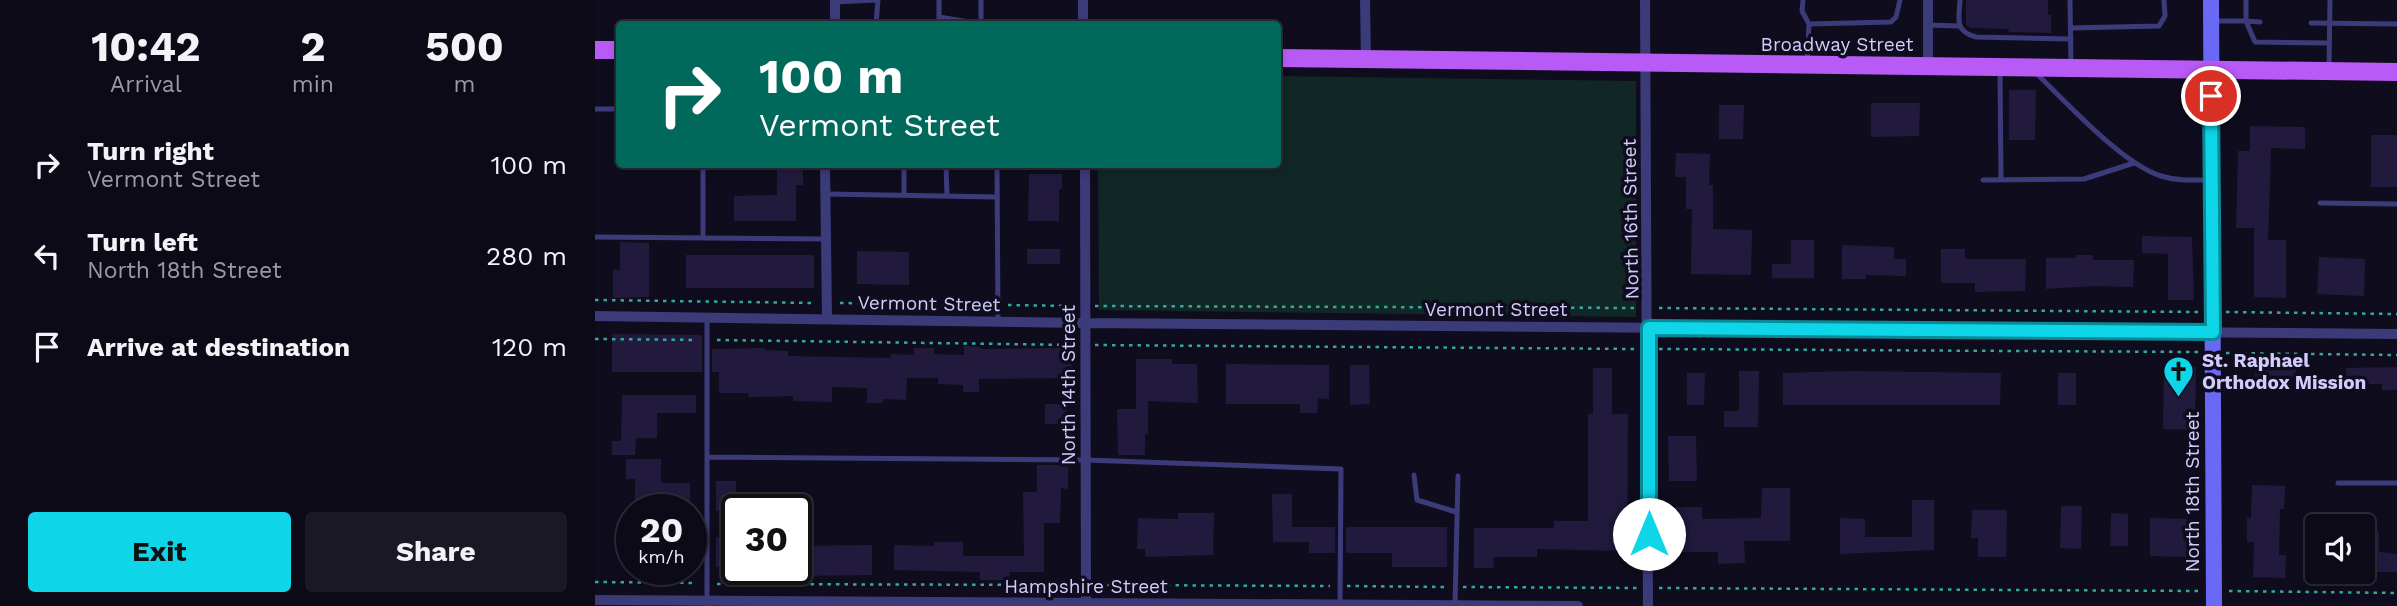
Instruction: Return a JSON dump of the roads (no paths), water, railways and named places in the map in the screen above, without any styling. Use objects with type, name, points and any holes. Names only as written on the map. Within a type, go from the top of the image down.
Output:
[{"type":"main road","points":[[595,50],[616,50]]},
{"type":"main road","name":"Broadway Street","points":[[1281,58],[2397,72]]},
{"type":"street","points":[[1083,0],[1083,21]]},
{"type":"street","points":[[1365,0],[1366,60]]},
{"type":"street","name":"North 16th Street","points":[[1645,0],[1649,606]]},
{"type":"street","points":[[1928,0],[1928,66]]},
{"type":"street","name":"North 18th Street","points":[[2211,0],[2214,599]]},
{"type":"street","points":[[835,1],[835,21]]},
{"type":"street","points":[[825,168],[827,318]]},
{"type":"street","name":"North 14th Street","points":[[1085,168],[1086,605]]},
{"type":"street","name":"Vermont Street","points":[[595,316],[2397,334]]},
{"type":"street","name":"Hampshire Street","points":[[595,600],[707,604],[1578,606]]},
{"type":"lane","points":[[939,0],[939,21]]},
{"type":"lane","points":[[981,0],[981,21]]},
{"type":"lane","points":[[1803,0],[1802,11],[1809,24],[1807,65]]},
{"type":"lane","points":[[1809,24],[1891,22],[1896,17],[1900,0]]},
{"type":"lane","points":[[1960,0],[1959,26],[1965,34],[1976,37],[2071,39]]},
{"type":"lane","points":[[2070,0],[2071,67]]},
{"type":"lane","points":[[2070,28],[2159,26],[2165,16],[2164,0]]},
{"type":"lane","points":[[2246,0],[2246,21],[2255,42],[2329,43]]},
{"type":"lane","points":[[2329,71],[2330,0]]},
{"type":"lane","points":[[835,1],[877,1],[876,21]]},
{"type":"lane","points":[[2211,21],[2260,22]]},
{"type":"lane","points":[[2311,23],[2397,24]]},
{"type":"lane","points":[[1928,25],[1959,26]]},
{"type":"lane","points":[[2000,66],[2001,180]]},
{"type":"lane","points":[[2030,67],[2134,163],[2172,179],[2212,180]]},
{"type":"lane","points":[[595,109],[616,109]]},
{"type":"lane","points":[[1983,180],[2084,179],[2134,163]]},
{"type":"lane","points":[[703,168],[703,238]]},
{"type":"lane","points":[[904,168],[904,195]]},
{"type":"lane","points":[[946,168],[947,196]]},
{"type":"lane","points":[[997,168],[998,321]]},
{"type":"lane","points":[[826,194],[997,197]]},
{"type":"lane","points":[[2320,203],[2397,204]]},
{"type":"lane","points":[[595,237],[826,239]]},
{"type":"lane","points":[[707,317],[707,604]]},
{"type":"lane","points":[[707,457],[1086,460],[1341,469],[1341,604]]},
{"type":"lane","points":[[1414,475],[1417,500],[1456,512]]},
{"type":"lane","points":[[1455,605],[1458,476]]},
{"type":"lane","points":[[2338,482],[2397,483]]},
{"type":"place","name":"St. Raphael Orthodox Mission","points":[[2179,398]]}]
